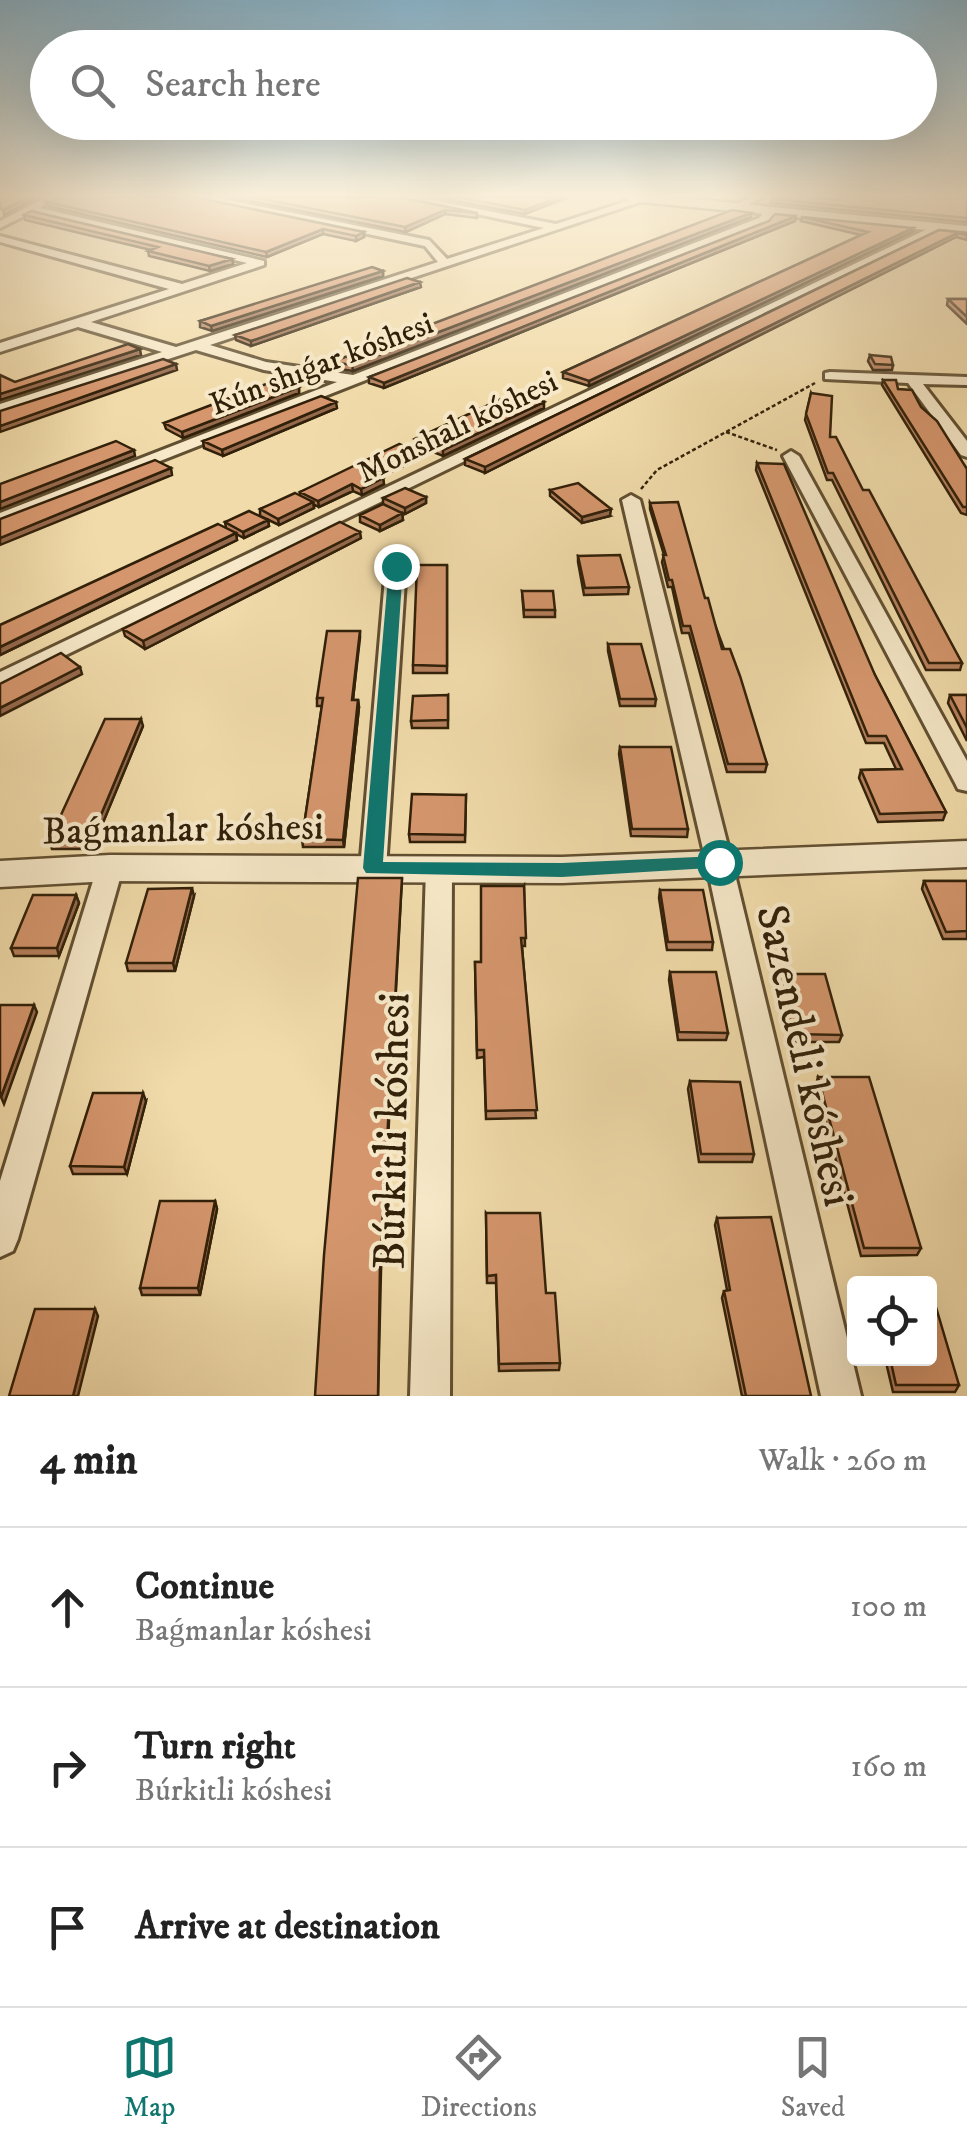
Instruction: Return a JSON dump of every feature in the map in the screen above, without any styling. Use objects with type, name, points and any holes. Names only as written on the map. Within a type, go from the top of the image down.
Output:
[{"type":"street","points":[[86,262],[181,288]]},
{"type":"street","points":[[0,348],[260,263],[256,262]]},
{"type":"street","points":[[0,408],[451,262]]},
{"type":"street","name":"Kún shıǵar kóshesi","points":[[0,519],[655,262]]},
{"type":"street","name":"Monshalı kóshesi","points":[[0,680],[865,262]]},
{"type":"street","points":[[82,324],[172,350]]},
{"type":"street","points":[[192,344],[264,366],[354,380]]},
{"type":"street","points":[[830,376],[967,382]]},
{"type":"street","points":[[913,380],[967,452]]},
{"type":"street","points":[[791,456],[967,784]]},
{"type":"street","name":"Sazendeli kóshesi","points":[[631,500],[719,862],[841,1396]]},
{"type":"street","points":[[373,868],[396,566]]},
{"type":"street","name":"Baǵmanlar kóshesi","points":[[0,874],[110,868],[562,870],[967,854]]},
{"type":"street","points":[[0,1238],[110,868]]},
{"type":"street","name":"Búrkitli kóshesi","points":[[430,1396],[439,868]]},
{"type":"path","points":[[631,500],[657,470],[830,376]]},
{"type":"path","points":[[726,432],[791,456]]},
{"type":"building","points":[[595,262],[622,262],[352,365],[332,362]]},
{"type":"building","points":[[663,262],[682,262],[384,383],[369,377]]},
{"type":"building","points":[[802,262],[841,262],[589,381],[563,372]]},
{"type":"building","points":[[872,262],[898,262],[485,467],[465,459]]},
{"type":"building","points":[[372,267],[383,271],[211,326],[200,321]]},
{"type":"building","points":[[407,278],[420,282],[251,341],[235,335]]},
{"type":"building","points":[[948,299],[967,299],[967,317]]},
{"type":"building","points":[[128,344],[140,349],[0,394],[0,375],[15,382]]},
{"type":"building","points":[[870,355],[891,357],[893,365],[875,364]]},
{"type":"building","points":[[163,359],[176,364],[0,426],[0,411]]},
{"type":"building","points":[[279,379],[299,387],[182,432],[164,423]]},
{"type":"building","points":[[883,380],[896,380],[898,389],[912,390],[921,407],[937,421],[967,469],[967,507],[963,507]]},
{"type":"building","points":[[516,392],[544,402],[443,450],[415,439]]},
{"type":"building","points":[[811,393],[832,396],[830,437],[836,437],[863,490],[869,490],[962,663],[929,663],[833,473],[828,473],[806,414]]},
{"type":"building","points":[[321,396],[336,402],[222,450],[203,441]]},
{"type":"building","points":[[116,441],[134,450],[0,502],[0,484]]},
{"type":"building","points":[[399,444],[419,452],[374,474],[383,478],[361,489],[352,484],[318,501],[300,492]]},
{"type":"building","points":[[155,460],[171,468],[0,538],[0,519]]},
{"type":"building","points":[[757,463],[784,464],[875,675],[946,812],[880,814],[861,770],[902,769],[886,736],[868,736]]},
{"type":"building","points":[[578,483],[611,509],[582,517],[550,490]]},
{"type":"building","points":[[405,488],[426,497],[405,508],[383,498]]},
{"type":"building","points":[[295,493],[313,502],[278,519],[260,509]]},
{"type":"building","points":[[678,502],[722,649],[730,649],[767,764],[728,764],[690,626],[683,626],[669,580],[666,555],[650,503]]},
{"type":"building","points":[[383,504],[402,513],[380,525],[360,515]]},
{"type":"building","points":[[249,511],[268,520],[243,532],[225,522]]},
{"type":"building","points":[[340,522],[360,532],[143,641],[123,629]]},
{"type":"building","points":[[218,524],[236,533],[0,647],[0,625]]},
{"type":"building","points":[[620,555],[629,587],[585,588],[578,556]]},
{"type":"building","points":[[417,565],[447,565],[447,666],[413,665]]},
{"type":"building","points":[[522,591],[553,591],[555,610],[524,610]]},
{"type":"building","points":[[327,631],[360,631],[352,700],[358,700],[343,840],[302,839],[323,698],[317,698]]},
{"type":"building","points":[[608,644],[641,644],[656,699],[620,699]]},
{"type":"building","points":[[61,653],[80,667],[0,708],[0,684]]},
{"type":"building","points":[[448,695],[448,720],[411,721],[413,696]]},
{"type":"building","points":[[950,695],[967,695],[967,728]]},
{"type":"building","points":[[105,719],[141,719],[90,841],[49,841]]},
{"type":"building","points":[[620,747],[671,747],[688,829],[632,829]]},
{"type":"building","points":[[412,794],[466,795],[465,835],[409,834]]},
{"type":"building","points":[[358,878],[402,878],[380,1264],[378,1396],[315,1396],[324,1255]]},
{"type":"building","points":[[924,881],[967,881],[967,931],[946,932]]},
{"type":"building","points":[[481,886],[524,886],[526,938],[521,938],[537,1110],[486,1111],[484,1050],[477,1050],[475,962],[481,962]]},
{"type":"building","points":[[192,888],[173,963],[126,963],[148,889]]},
{"type":"building","points":[[660,890],[703,890],[713,942],[668,942]]},
{"type":"building","points":[[33,895],[76,895],[57,948],[11,948]]},
{"type":"building","points":[[670,972],[716,972],[728,1033],[679,1032]]},
{"type":"building","points":[[778,974],[825,974],[842,1035],[793,1034]]},
{"type":"building","points":[[0,1005],[34,1005],[1,1097],[0,1097]]},
{"type":"building","points":[[818,1077],[869,1077],[921,1248],[864,1248]]},
{"type":"building","points":[[690,1081],[740,1082],[754,1154],[701,1154]]},
{"type":"building","points":[[93,1093],[143,1093],[124,1167],[70,1166]]},
{"type":"building","points":[[160,1201],[215,1201],[198,1288],[140,1288]]},
{"type":"building","points":[[486,1213],[540,1213],[546,1293],[555,1293],[560,1363],[499,1364],[496,1275],[487,1276]]},
{"type":"building","points":[[771,1217],[811,1396],[746,1396],[724,1291],[730,1290],[717,1218]]},
{"type":"building","points":[[35,1309],[95,1309],[73,1396],[9,1396]]},
{"type":"building","points":[[937,1311],[959,1385],[896,1385],[892,1366],[937,1366]]},
{"type":"route","points":[[396,566],[373,868],[562,870],[719,862]]}]
